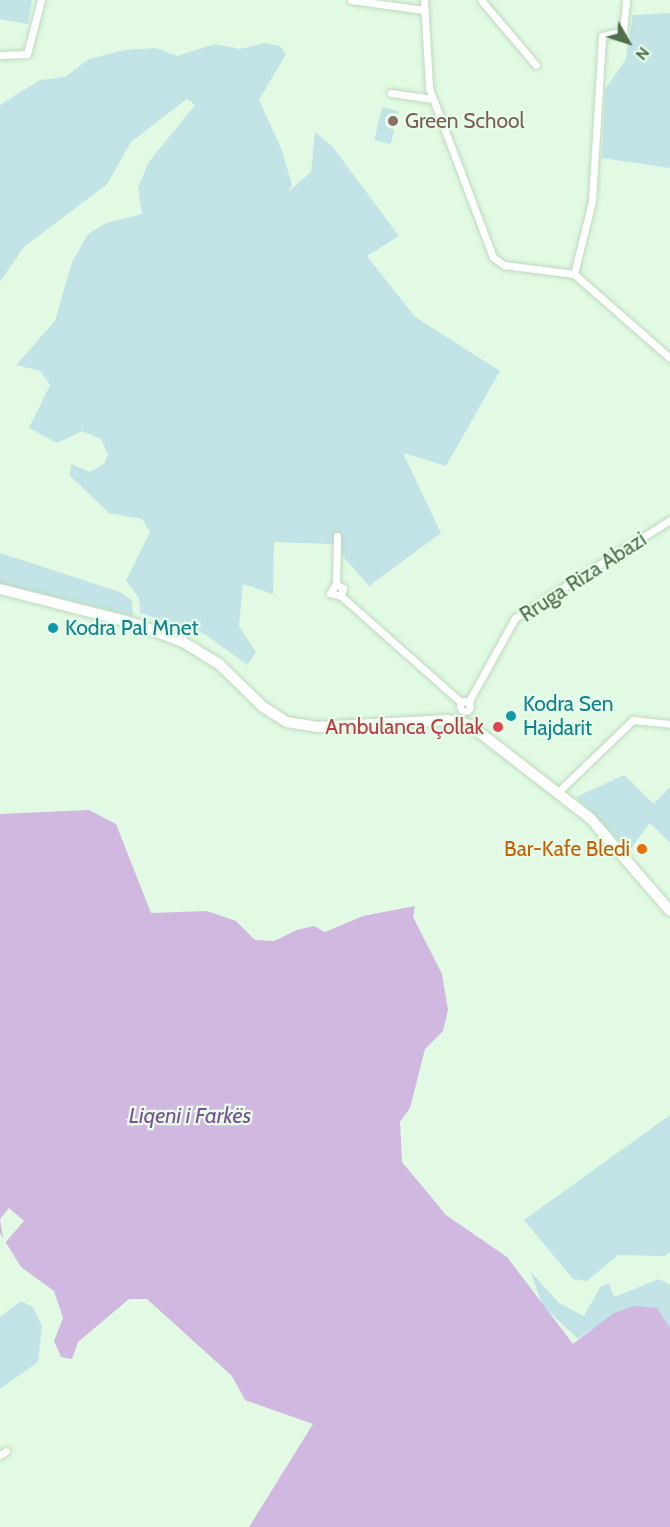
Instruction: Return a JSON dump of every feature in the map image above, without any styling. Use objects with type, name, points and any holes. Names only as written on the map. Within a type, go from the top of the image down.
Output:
[{"type":"street","points":[[0,55],[27,54],[41,0]]},
{"type":"street","points":[[351,0],[423,10]]},
{"type":"street","points":[[424,0],[423,10],[434,99],[497,262],[574,274],[670,358]]},
{"type":"street","points":[[481,0],[536,65]]},
{"type":"street","points":[[574,274],[592,201],[602,36],[622,30],[626,0]]},
{"type":"street","points":[[391,93],[434,99]]},
{"type":"street","name":"Rruga Riza Abazi","points":[[465,703],[515,618],[670,520]]},
{"type":"street","points":[[337,536],[336,584],[330,593],[341,596],[465,703],[463,717]]},
{"type":"street","points":[[336,584],[344,588],[341,596]]},
{"type":"street","points":[[0,589],[133,623],[183,642],[219,664],[268,712],[287,722],[316,727],[463,717],[560,790],[670,910]]},
{"type":"street","points":[[560,790],[633,720],[670,724]]},
{"type":"shaded area","points":[[0,0],[32,0],[28,24],[0,19]]},
{"type":"shaded area","points":[[670,13],[670,168],[602,158],[605,89],[625,61],[633,15]]},
{"type":"shaded area","points":[[265,43],[280,46],[286,54],[259,100],[281,148],[292,185],[288,192],[311,172],[315,132],[332,146],[399,236],[367,256],[415,317],[500,371],[446,466],[403,453],[441,533],[369,586],[332,544],[274,542],[273,594],[243,584],[239,626],[256,652],[247,665],[205,634],[140,613],[139,598],[126,581],[150,532],[142,519],[109,513],[70,476],[71,464],[90,472],[104,464],[108,454],[101,439],[82,431],[57,443],[29,428],[50,385],[40,371],[16,365],[55,321],[72,262],[88,234],[106,223],[142,214],[138,188],[148,163],[195,105],[187,99],[131,142],[107,184],[24,247],[0,282],[0,105],[40,80],[65,77],[89,59],[125,50],[156,48],[177,56],[215,44],[240,49]]},
{"type":"shaded area","points":[[382,107],[399,111],[391,144],[374,140]]},
{"type":"shaded area","points":[[0,553],[120,592],[132,600],[133,616],[0,584]]},
{"type":"shaded area","points":[[624,775],[654,804],[670,787],[670,843],[650,823],[629,851],[576,797]]},
{"type":"shaded area","points":[[670,1115],[670,1252],[665,1256],[618,1255],[587,1281],[573,1279],[524,1220]]},
{"type":"shaded area","points":[[530,1271],[559,1303],[584,1316],[600,1287],[609,1283],[614,1297],[659,1279],[670,1285],[670,1329],[597,1326],[578,1339],[543,1306]]},
{"type":"shaded area","points":[[21,1301],[33,1307],[42,1326],[38,1362],[0,1389],[0,1317]]},
{"type":"water","name":"Liqeni i Farkës","points":[[89,810],[116,824],[151,913],[207,911],[236,921],[255,940],[274,941],[297,930],[314,926],[325,932],[363,916],[415,906],[413,917],[442,974],[448,1010],[443,1031],[425,1049],[410,1108],[400,1122],[402,1162],[446,1215],[507,1257],[573,1344],[614,1313],[635,1306],[657,1308],[670,1328],[670,1527],[249,1527],[313,1424],[245,1400],[232,1376],[147,1299],[129,1299],[78,1342],[72,1359],[61,1357],[54,1341],[63,1318],[54,1291],[21,1267],[0,1233],[0,814]]},
{"type":"pier","points":[[9,1208],[24,1221],[4,1244],[0,1219]]},
{"type":"place","name":"Green School","points":[[393,121]]},
{"type":"place","name":"Kodra Pal Mnet","points":[[53,628]]},
{"type":"place","name":"Kodra Sen Hajdarit","points":[[511,716]]},
{"type":"place","name":"Ambulanca Çollak","points":[[498,727]]},
{"type":"place","name":"Bar-Kafe Bledi","points":[[642,849]]}]
